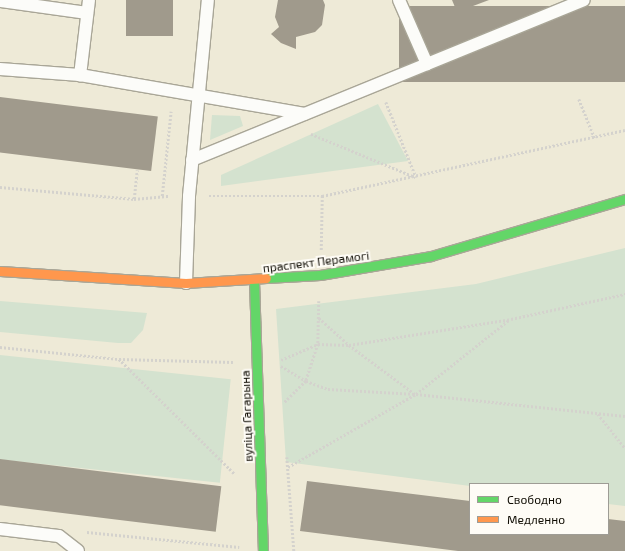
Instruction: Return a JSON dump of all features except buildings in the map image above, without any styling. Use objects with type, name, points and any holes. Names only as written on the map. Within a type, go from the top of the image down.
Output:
[{"type":"main road","name":"праспект Перамогі","points":[[0,271],[186,283],[254,281],[394,264],[625,198]]},
{"type":"main road","name":"вуліца Гагарына","points":[[254,281],[263,551]]},
{"type":"lane","points":[[80,76],[89,0]]},
{"type":"lane","points":[[186,283],[189,196],[208,0]]},
{"type":"lane","points":[[399,0],[427,64]]},
{"type":"lane","points":[[192,160],[584,0]]},
{"type":"lane","points":[[1,1],[87,13]]},
{"type":"lane","points":[[0,69],[80,76],[305,114]]},
{"type":"lane","points":[[0,529],[59,536],[78,551]]},
{"type":"path","points":[[379,84],[416,177]]},
{"type":"path","points":[[579,99],[594,139]]},
{"type":"path","points":[[162,196],[171,110],[166,106]]},
{"type":"path","points":[[284,122],[416,177]]},
{"type":"path","points":[[0,187],[134,199],[162,196],[322,196],[594,139],[625,130]]},
{"type":"path","points":[[134,199],[138,170]]},
{"type":"path","points":[[625,294],[511,319],[349,345],[318,344],[276,363],[306,381],[328,389],[416,394],[625,416]]},
{"type":"path","points":[[319,318],[349,345],[416,394]]},
{"type":"path","points":[[288,467],[416,394],[511,319]]},
{"type":"path","points":[[281,406],[306,381],[318,344]]},
{"type":"path","points":[[0,347],[119,359],[257,363]]},
{"type":"path","points":[[119,359],[239,478]]},
{"type":"path","points":[[597,413],[625,448]]},
{"type":"path","points":[[286,451],[294,551]]},
{"type":"path","points":[[79,531],[242,548]]},
{"type":"green space","points":[[378,104],[408,161],[221,186],[221,175]]},
{"type":"green space","points":[[212,115],[240,116],[243,126],[210,140]]},
{"type":"green space","points":[[625,248],[625,506],[609,504],[609,483],[469,483],[469,486],[286,462],[276,309],[476,284]]},
{"type":"green space","points":[[0,301],[147,313],[143,330],[131,343],[118,343],[0,332]]},
{"type":"green space","points":[[0,355],[231,379],[220,483],[0,460]]},
{"type":"traffic: fast","points":[[266,278],[320,275],[431,256],[625,199]]},
{"type":"traffic: fast","points":[[254,281],[263,551]]},
{"type":"traffic: slow","points":[[0,271],[186,283],[266,278]]}]
